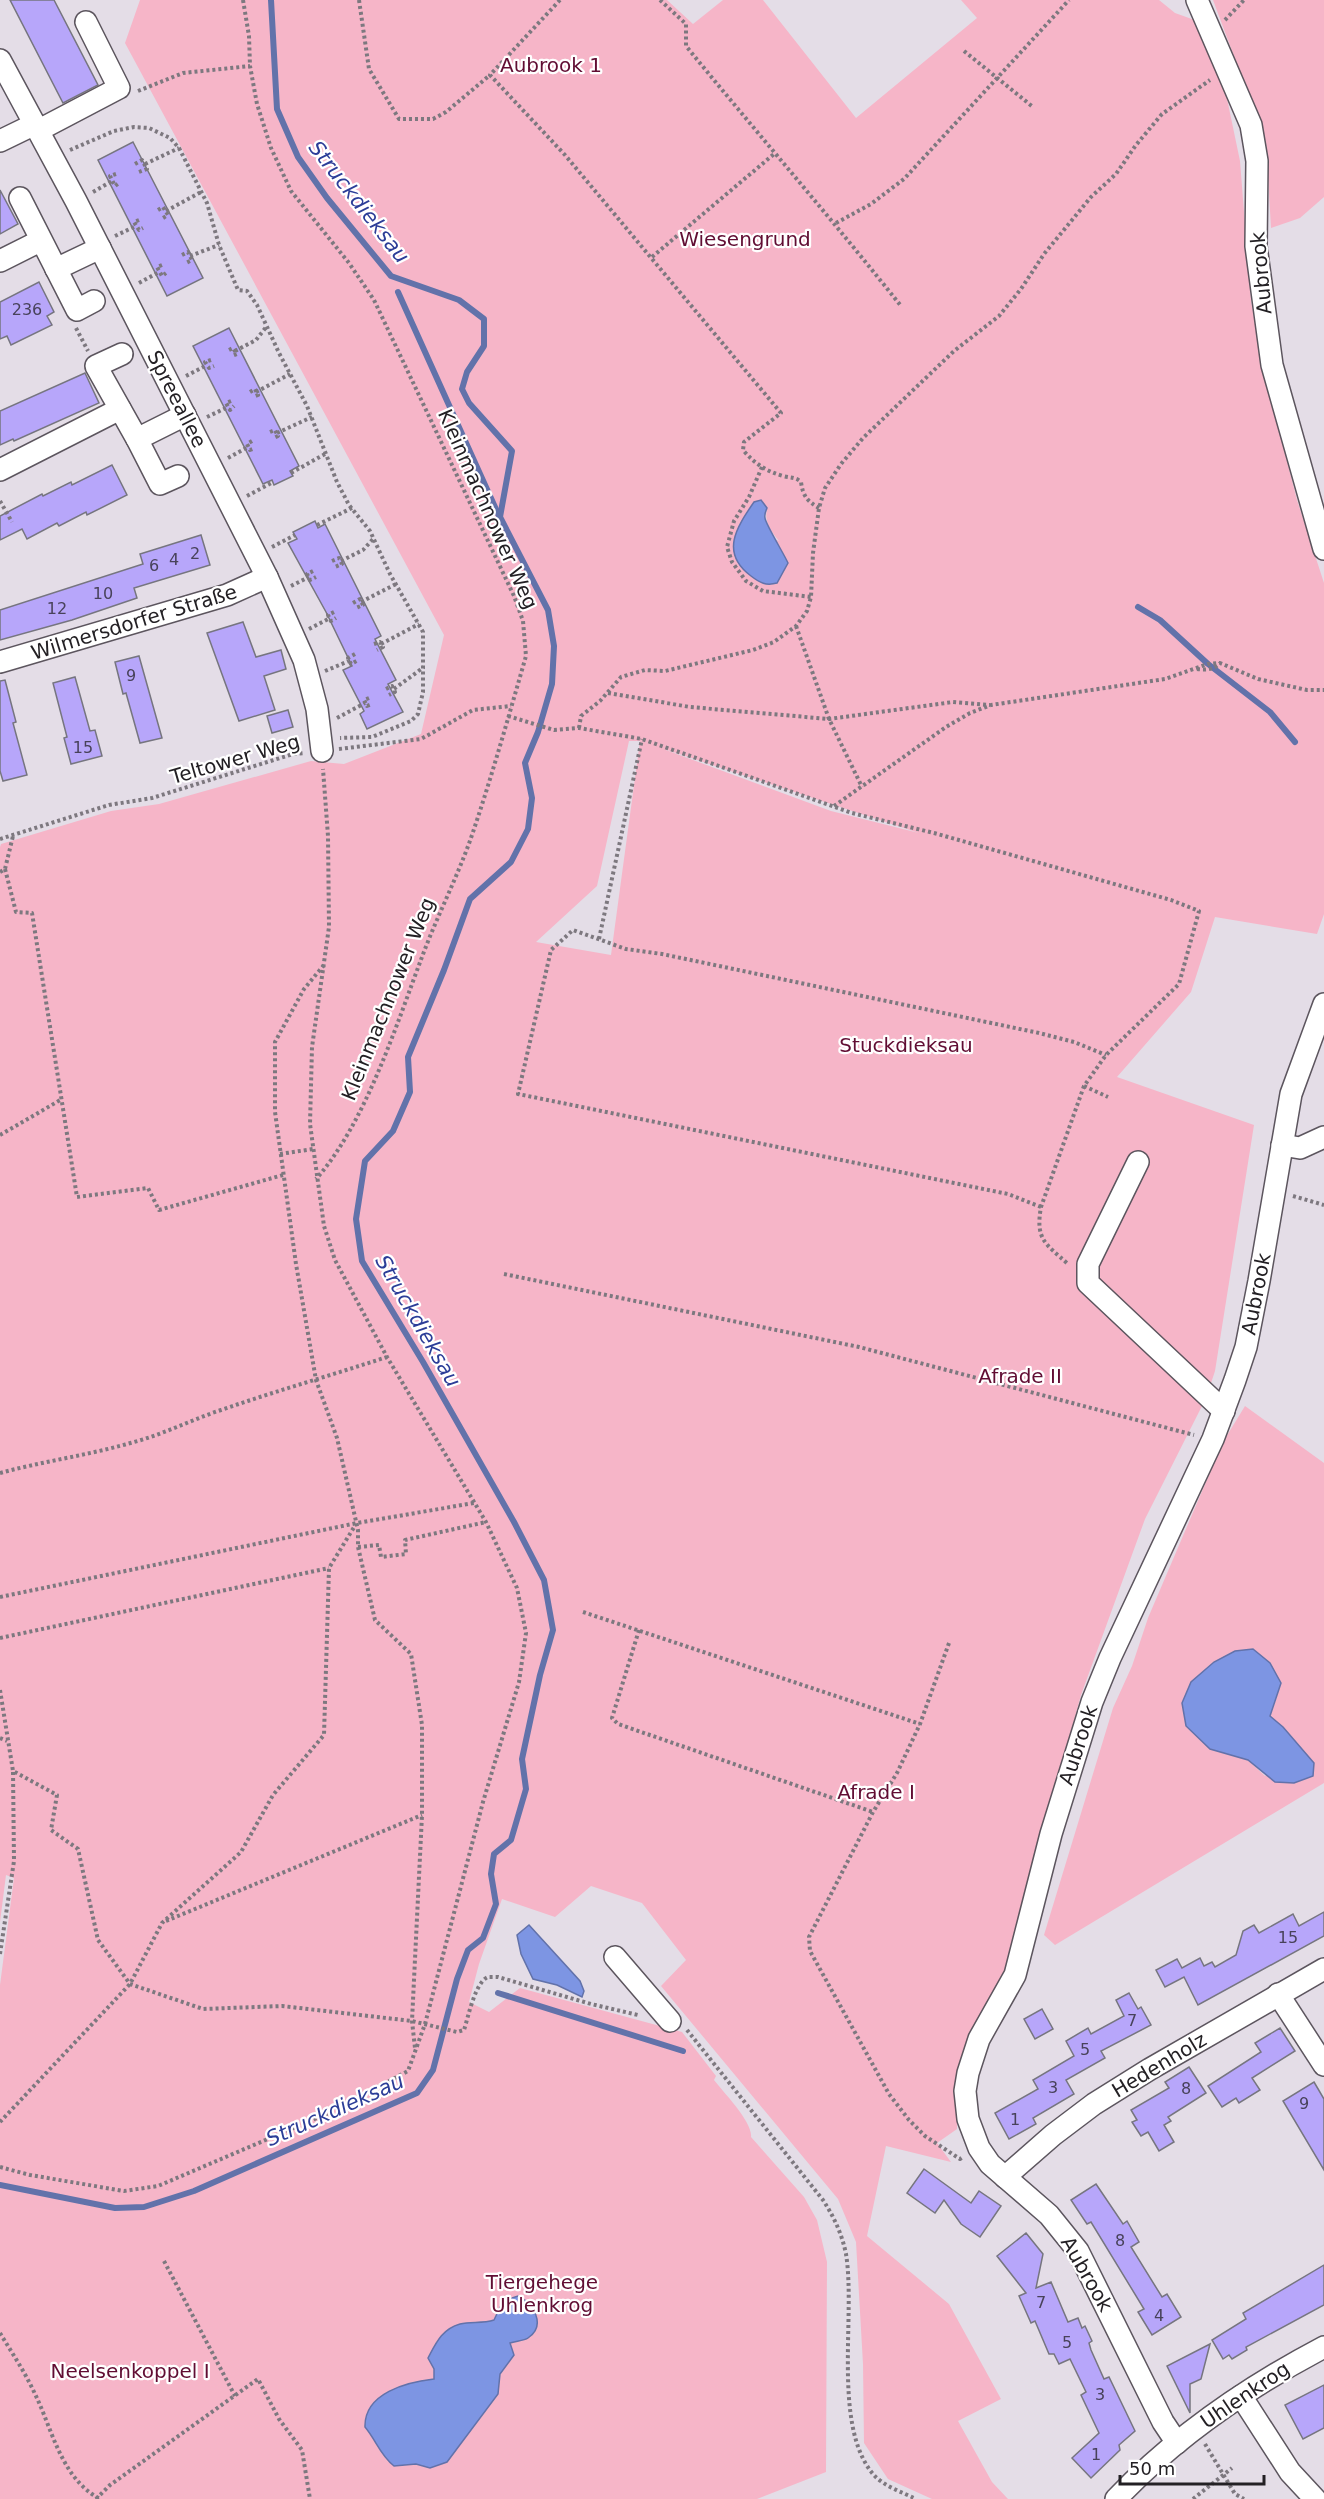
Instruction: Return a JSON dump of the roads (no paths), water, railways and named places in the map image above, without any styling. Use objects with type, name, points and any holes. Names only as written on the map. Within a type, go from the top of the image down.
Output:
[{"type":"street","name":"Aubrook","points":[[1197,0],[1251,125],[1257,162],[1256,246],[1272,365],[1324,549]]},
{"type":"street","points":[[0,141],[37,127],[119,88],[86,22]]},
{"type":"street","name":"Spreeallee","points":[[0,60],[100,248],[267,577],[304,660],[322,751]]},
{"type":"street","points":[[20,198],[56,269],[85,306]]},
{"type":"street","points":[[0,261],[40,241]]},
{"type":"street","points":[[56,269],[100,248]]},
{"type":"street","points":[[122,354],[96,366],[160,484],[178,476]]},
{"type":"street","points":[[0,470],[120,409]]},
{"type":"street","points":[[137,439],[185,415]]},
{"type":"street","name":"Wilmersdorfer Straße","points":[[0,662],[227,596],[267,577]]},
{"type":"street","name":"Aubrook","points":[[1177,2443],[1163,2422],[1078,2251],[1049,2215],[990,2164],[979,2148],[968,2119],[966,2105],[970,2059],[1015,1976],[1051,1834],[1092,1702],[1110,1658],[1213,1439],[1246,1347],[1291,1094],[1324,1004]]},
{"type":"street","points":[[1282,1145],[1300,1148],[1324,1137]]},
{"type":"street","points":[[1138,1162],[1088,1264],[1088,1283],[1224,1411]]},
{"type":"street","points":[[615,1958],[670,2021]]},
{"type":"street","name":"Hedenholz","points":[[1005,2177],[1053,2135],[1094,2104],[1150,2069],[1324,1969]]},
{"type":"street","points":[[1278,1994],[1324,2066]]},
{"type":"street","name":"Uhlenkrog","points":[[1116,2499],[1195,2428],[1240,2396],[1324,2346]]},
{"type":"street","points":[[1240,2396],[1290,2472],[1315,2499]]},
{"type":"water","points":[[761,500],[767,508],[766,521],[788,563],[777,583],[773,584],[763,583],[751,576],[741,567],[734,549],[734,540],[742,521],[754,502]]},
{"type":"water","points":[[1253,1649],[1270,1663],[1281,1683],[1270,1716],[1283,1727],[1314,1763],[1313,1776],[1294,1783],[1275,1782],[1248,1760],[1210,1749],[1186,1726],[1182,1703],[1191,1682],[1214,1662],[1235,1651]]},
{"type":"water","points":[[529,1925],[580,1981],[584,1991],[582,1997],[557,1985],[533,1979],[521,1954],[517,1935]]},
{"type":"water","points":[[518,2296],[533,2309],[537,2327],[528,2338],[510,2343],[514,2355],[500,2374],[498,2394],[447,2462],[430,2468],[416,2464],[394,2466],[385,2457],[365,2427],[367,2415],[372,2406],[389,2391],[412,2383],[434,2379],[434,2369],[428,2358],[444,2333],[460,2324],[494,2320],[503,2301]]},
{"type":"waterway","name":"Struckdieksau","points":[[0,2185],[115,2208],[144,2207],[194,2191],[417,2093],[433,2070],[457,1979],[468,1950],[483,1938],[496,1904],[491,1874],[494,1854],[511,1840],[526,1789],[522,1759],[540,1675],[553,1630],[544,1580],[514,1522],[423,1362],[362,1261],[356,1219],[365,1161],[393,1131],[410,1092],[408,1057],[470,899],[511,862],[528,829],[532,798],[525,763],[538,732],[552,684],[554,646],[548,610],[500,517],[512,451],[469,403],[462,389],[467,372],[484,346],[484,319],[459,300],[391,276],[327,198],[298,157],[277,109],[271,0]]},
{"type":"waterway","points":[[398,292],[499,516]]},
{"type":"waterway","points":[[1138,607],[1160,620],[1208,664],[1270,712],[1295,742]]},
{"type":"waterway","points":[[498,1993],[683,2051]]},
{"type":"park label","name":"Aubrook 1","points":[[551,65]]},
{"type":"park label","name":"Wiesengrund","points":[[745,239]]},
{"type":"park label","name":"Stuckdieksau","points":[[906,1045]]},
{"type":"park label","name":"Afrade II","points":[[1020,1376]]},
{"type":"park label","name":"Afrade I","points":[[876,1792]]},
{"type":"park label","name":"Tiergehege Uhlenkrog","points":[[542,2294]]},
{"type":"park label","name":"Neelsenkoppel I","points":[[130,2371]]}]
